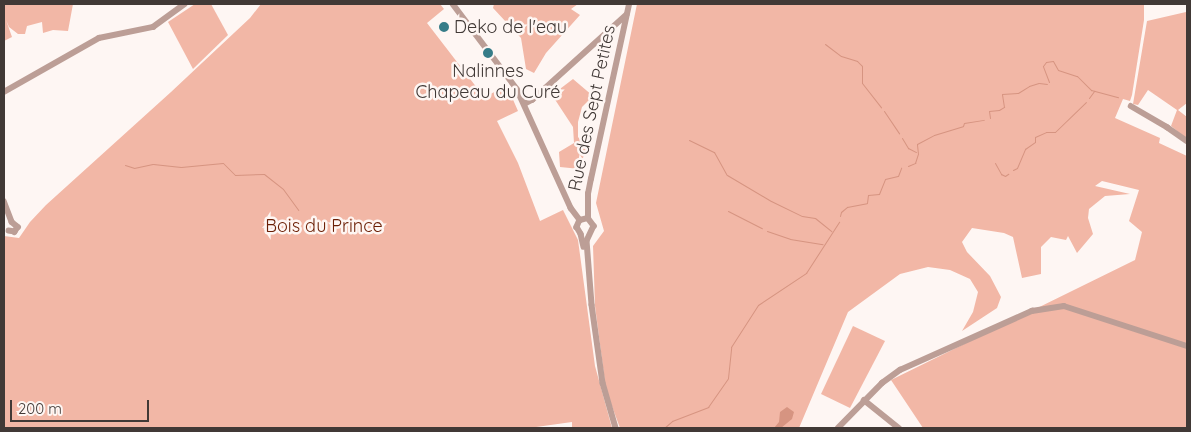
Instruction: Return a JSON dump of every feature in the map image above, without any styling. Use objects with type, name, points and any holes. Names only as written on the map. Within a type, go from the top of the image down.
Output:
[{"type":"street","points":[[4,92],[99,38],[153,27],[185,4]]},
{"type":"street","name":"Rue des Sept Petites","points":[[588,218],[587,200],[591,178],[629,4]]},
{"type":"street","points":[[456,5],[515,85],[571,208],[580,220]]},
{"type":"street","points":[[524,104],[532,100],[626,15]]},
{"type":"street","points":[[1131,106],[1168,127],[1187,142]]},
{"type":"street","points":[[4,201],[12,222],[8,225],[7,231]]},
{"type":"street","points":[[580,220],[588,218],[594,226],[589,234],[587,251],[592,305]]},
{"type":"street","points":[[580,220],[577,227],[581,234],[602,378],[616,428]]},
{"type":"street","points":[[581,234],[589,234]]},
{"type":"street","points":[[838,428],[882,382],[900,370],[1032,311],[1064,306],[1187,346]]},
{"type":"street","points":[[864,400],[899,428]]},
{"type":"green space","points":[[4,4],[73,4],[68,31],[53,30],[43,33],[42,22],[27,26],[25,34],[18,34],[9,27],[6,20],[12,37],[4,41]]},
{"type":"green space","points":[[195,4],[211,4],[228,35],[193,69],[168,22]]},
{"type":"green space","name":"Bois du Prince","points":[[261,4],[440,4],[444,9],[427,23],[484,97],[507,86],[518,111],[497,121],[518,163],[540,221],[563,210],[578,240],[595,366],[612,428],[572,428],[572,422],[529,428],[4,428],[4,236],[19,238],[30,222],[46,205],[171,92],[250,18]]},
{"type":"green space","points":[[494,4],[578,4],[571,9],[580,15],[546,53],[534,73],[526,69],[521,38],[493,8]]},
{"type":"green space","points":[[637,4],[1144,4],[1144,20],[1132,95],[1130,101],[1123,99],[1115,118],[1160,138],[1159,143],[1187,156],[1187,428],[923,428],[891,380],[1135,260],[1142,232],[1129,221],[1139,190],[1102,181],[1095,186],[1130,194],[1105,196],[1089,209],[1088,218],[1093,234],[1077,253],[1068,236],[1066,240],[1051,237],[1041,247],[1041,274],[1022,278],[1013,237],[1004,233],[972,228],[962,242],[967,252],[990,276],[1001,297],[997,308],[962,331],[973,312],[978,292],[970,279],[950,270],[928,267],[900,274],[848,312],[799,428],[620,428],[606,390],[595,306],[593,246],[604,231],[596,203]]},
{"type":"green space","points":[[1186,12],[1187,103],[1178,110],[1187,117],[1187,139],[1171,126],[1177,110],[1148,90],[1138,105],[1133,104],[1147,21]]},
{"type":"green space","points":[[573,79],[593,96],[582,107],[578,122],[578,137],[586,147],[580,169],[560,167],[559,152],[574,143],[573,127],[552,95]]},
{"type":"green space","points":[[853,326],[885,341],[850,408],[821,394]]},
{"type":"shaded area","points":[[787,407],[794,412],[792,419],[781,428],[774,428],[779,422],[780,412]]},
{"type":"waterway","points":[[825,44],[841,56],[857,61],[862,66],[862,83],[881,107]]},
{"type":"waterway","points":[[1049,82],[1043,66],[1046,62],[1053,61],[1058,70],[1077,76],[1091,90],[1118,97]]},
{"type":"waterway","points":[[990,118],[989,111],[999,110],[1004,107],[1002,94],[1018,93],[1029,86],[1039,83],[1047,84]]},
{"type":"waterway","points":[[1089,98],[1094,91]]},
{"type":"waterway","points":[[1013,170],[1017,168],[1025,149],[1035,142],[1035,137],[1046,132],[1055,132],[1086,102]]},
{"type":"waterway","points":[[884,111],[899,133]]},
{"type":"waterway","points":[[908,166],[915,163],[918,154],[917,144],[934,135],[963,126],[964,123],[984,120]]},
{"type":"waterway","points":[[902,138],[908,148],[916,152]]},
{"type":"waterway","points":[[689,140],[714,152],[727,175],[771,201],[802,216],[815,218],[831,231]]},
{"type":"waterway","points":[[125,165],[134,168],[153,164],[181,167],[223,163],[235,175],[264,174],[283,189],[298,210]]},
{"type":"waterway","points":[[995,163],[1001,174],[1005,176],[1008,174]]},
{"type":"waterway","points":[[840,216],[841,212],[847,207],[867,203],[868,195],[879,194],[885,179],[898,176],[901,168]]},
{"type":"waterway","points":[[728,211],[762,228]]},
{"type":"waterway","points":[[664,428],[672,421],[708,407],[728,378],[731,347],[758,305],[806,273],[839,222]]},
{"type":"waterway","points":[[767,231],[790,239],[823,244]]},
{"type":"place","name":"Deko de l'eau","points":[[444,27]]},
{"type":"place","name":"Nalinnes Chapeau du Curé","points":[[488,53]]}]
